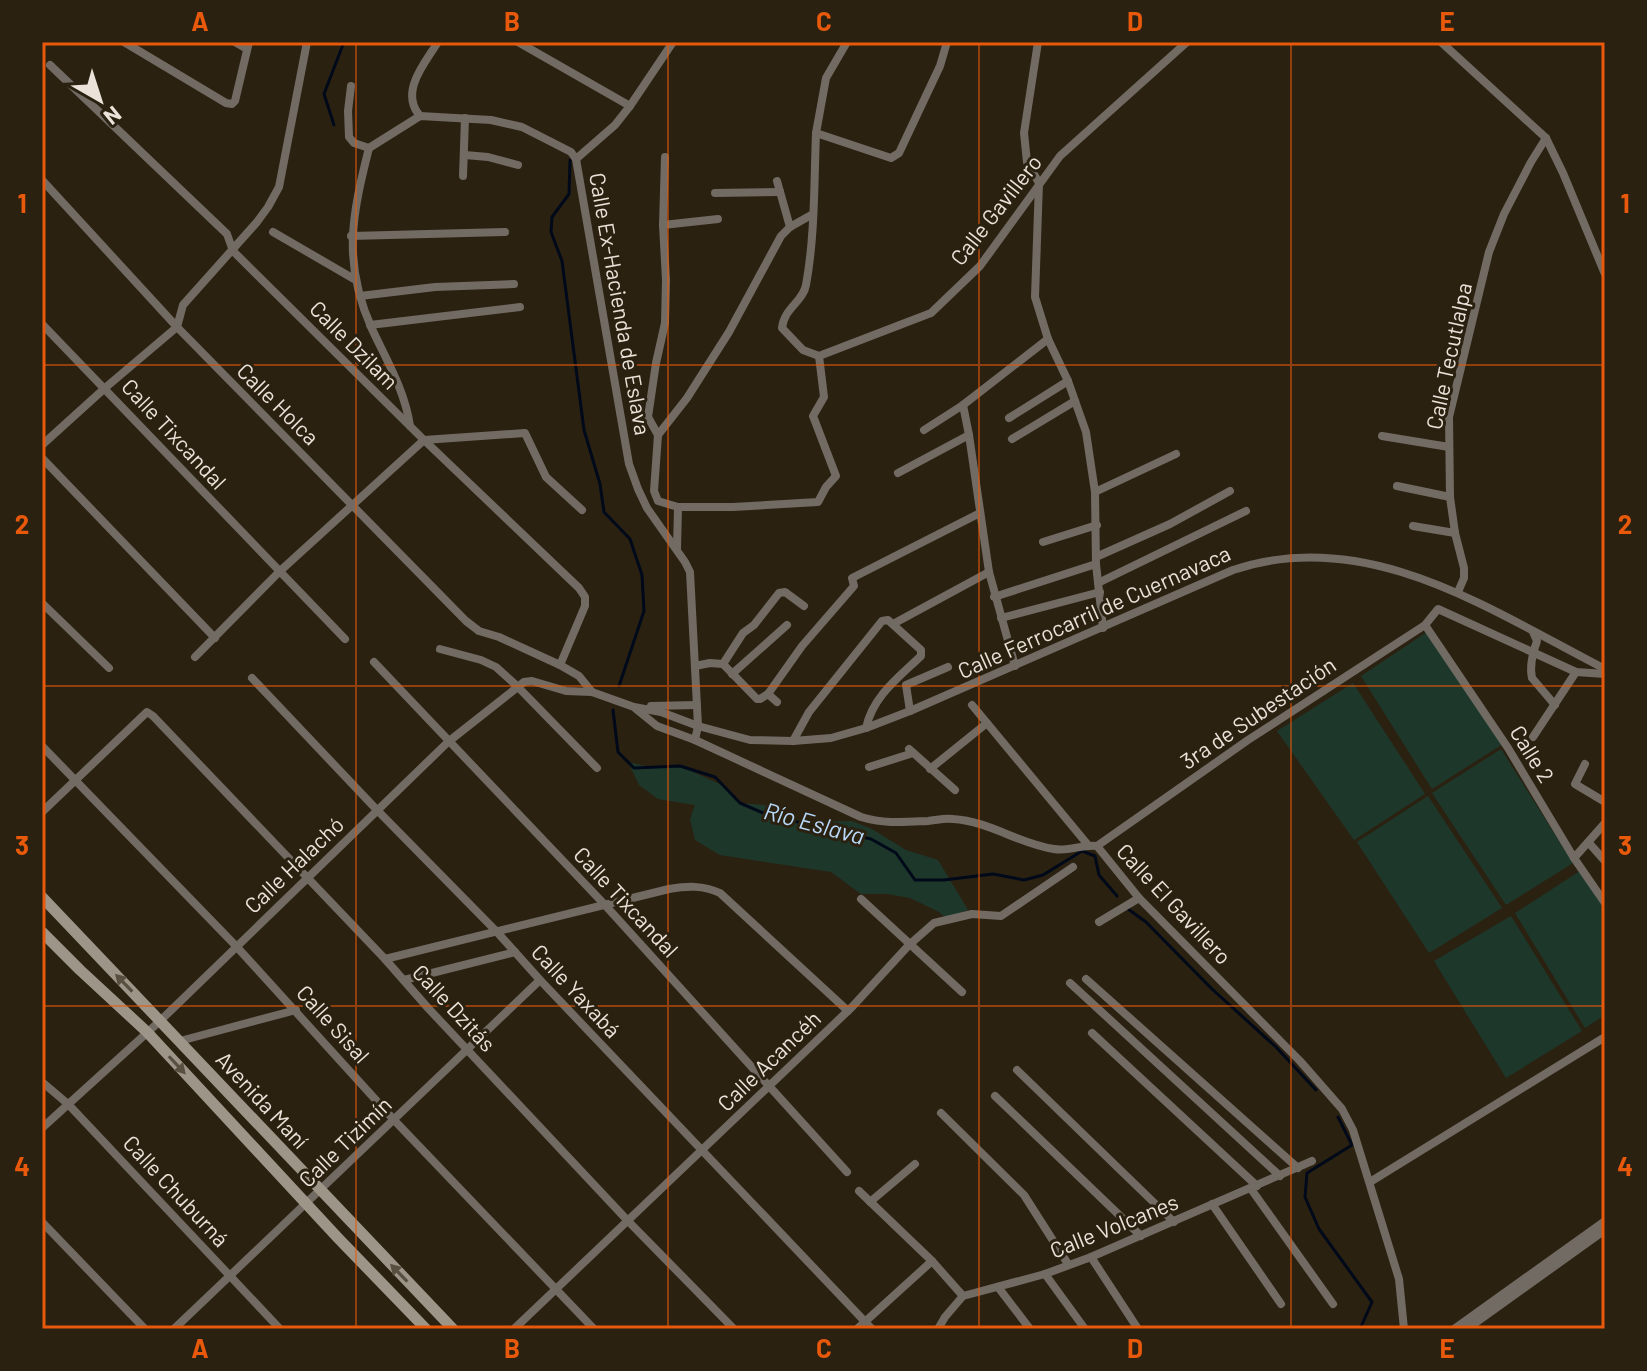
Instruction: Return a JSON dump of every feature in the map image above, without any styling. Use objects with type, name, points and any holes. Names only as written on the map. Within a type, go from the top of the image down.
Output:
[{"type":"street","points":[[124,42],[232,104],[248,45],[235,42]]},
{"type":"street","points":[[42,445],[177,327],[183,305],[268,207],[279,187],[307,42]]},
{"type":"street","points":[[410,426],[407,406],[370,325],[354,279],[351,236],[356,197],[369,148],[420,116],[414,109],[412,88],[438,42]]},
{"type":"street","points":[[518,42],[630,106]]},
{"type":"street","points":[[576,159],[615,125],[673,42]]},
{"type":"street","points":[[665,157],[665,323],[648,417],[658,435],[655,496],[662,504],[678,507],[818,502],[836,476],[813,416],[824,397],[819,356],[803,350],[782,328],[783,318],[806,290],[816,133],[826,78],[847,42]]},
{"type":"street","points":[[816,133],[895,157],[940,66],[947,42]]},
{"type":"street","points":[[1038,42],[1024,133],[1027,162],[1039,183],[1035,297],[1048,339],[1068,381],[1086,432],[1095,492],[1096,561],[1103,628]]},
{"type":"street","name":"Calle Gavillero","points":[[819,356],[931,313],[980,266],[1060,156],[1187,42]]},
{"type":"street","points":[[1441,42],[1546,138],[1605,274]]},
{"type":"street","name":"Calle Dzilam","points":[[50,65],[227,234],[233,251],[579,588],[585,597],[585,606],[560,665]]},
{"type":"street","points":[[351,86],[349,137],[354,143],[369,148]]},
{"type":"street","name":"Calle Ex-Hacienda de Eslava","points":[[420,116],[491,120],[522,127],[571,152],[576,159],[629,464],[647,508],[690,572],[698,726],[695,740]]},
{"type":"street","points":[[463,176],[465,118]]},
{"type":"street","name":"Calle Tecutlalpa","points":[[1458,592],[1464,578],[1464,568],[1450,497],[1449,417],[1489,252],[1504,214],[1546,138]]},
{"type":"street","points":[[465,155],[518,165]]},
{"type":"street","name":"Calle Holca","points":[[42,180],[177,327],[466,621],[479,631],[560,665]]},
{"type":"street","points":[[777,181],[790,227]]},
{"type":"street","points":[[715,193],[780,192]]},
{"type":"street","points":[[658,435],[687,398],[729,332],[781,236],[813,214]]},
{"type":"street","points":[[663,225],[718,219]]},
{"type":"street","points":[[273,232],[354,279]]},
{"type":"street","points":[[351,236],[505,232]]},
{"type":"street","points":[[360,296],[435,287],[514,284]]},
{"type":"street","points":[[370,325],[520,307]]},
{"type":"street","name":"Calle Tixcandal","points":[[42,324],[345,639]]},
{"type":"street","points":[[924,430],[963,405],[1048,339]]},
{"type":"street","points":[[1009,418],[1068,381]]},
{"type":"street","points":[[1012,439],[1075,401]]},
{"type":"street","points":[[963,405],[989,572],[1015,666]]},
{"type":"street","points":[[195,657],[279,572],[424,440],[525,433],[546,477],[582,510]]},
{"type":"street","points":[[898,473],[969,435]]},
{"type":"street","points":[[1382,436],[1449,447]]},
{"type":"street","points":[[1095,492],[1176,454]]},
{"type":"street","points":[[42,458],[215,638]]},
{"type":"street","points":[[1397,486],[1450,497]]},
{"type":"street","points":[[994,597],[1096,561],[1230,491]]},
{"type":"street","points":[[677,550],[678,507]]},
{"type":"street","points":[[1001,618],[1099,588],[1246,511]]},
{"type":"street","points":[[695,666],[723,664],[760,699],[768,694],[802,646],[854,586],[852,578],[980,513]]},
{"type":"street","points":[[1043,542],[1097,525]]},
{"type":"street","points":[[1413,526],[1455,533]]},
{"type":"street","name":"Calle Ferrocarril de Cuernavaca","points":[[634,707],[661,712],[750,740],[831,738],[910,711],[1254,562],[1313,557],[1384,566],[1458,592],[1605,671]]},
{"type":"street","points":[[793,741],[809,712],[882,621],[890,622],[989,572]]},
{"type":"street","points":[[723,664],[743,633],[754,625],[779,593],[785,592],[804,606]]},
{"type":"street","points":[[42,603],[109,668]]},
{"type":"street","name":"3ra de Subestación","points":[[1092,845],[1425,625],[1438,609],[1532,653]]},
{"type":"street","points":[[866,728],[869,713],[878,699],[921,656],[921,650],[890,622]]},
{"type":"street","points":[[732,674],[787,625]]},
{"type":"street","name":"Calle 2","points":[[1425,625],[1508,748],[1574,858],[1605,903]]},
{"type":"street","points":[[1533,632],[1537,641],[1532,653],[1532,678],[1555,705]]},
{"type":"street","points":[[440,649],[496,667],[597,768]]},
{"type":"street","points":[[1532,653],[1576,672],[1605,671]]},
{"type":"street","name":"Calle Tixcandal","points":[[374,662],[605,905],[847,1172]]},
{"type":"street","points":[[560,665],[579,676],[592,692]]},
{"type":"street","points":[[910,711],[906,685],[948,667]]},
{"type":"street","points":[[1533,737],[1576,672]]},
{"type":"street","name":"Calle Yaxabá","points":[[252,678],[868,1325]]},
{"type":"street","points":[[517,686],[532,681],[566,691],[592,692],[634,707],[697,705]]},
{"type":"street","name":"Calle Halachó","points":[[42,1128],[160,1021],[448,742],[517,686]]},
{"type":"street","points":[[768,694],[777,702]]},
{"type":"street","points":[[972,705],[1092,845]]},
{"type":"street","name":"Calle El Gavillero","points":[[634,707],[657,726],[877,822],[951,818],[1052,849],[1070,850],[1092,845],[1139,898],[1300,1061],[1342,1109],[1353,1130],[1399,1279],[1404,1329]]},
{"type":"street","name":"Calle Dzitás","points":[[76,780],[147,712],[159,722],[628,1221],[734,1329]]},
{"type":"street","points":[[930,769],[987,723]]},
{"type":"street","name":"Calle Sisal","points":[[42,746],[236,946],[394,1120],[594,1329]]},
{"type":"street","points":[[869,767],[911,751],[955,790]]},
{"type":"street","points":[[1585,764],[1575,784],[1605,802]]},
{"type":"street","points":[[42,812],[76,780]]},
{"type":"street","points":[[1574,858],[1605,823]]},
{"type":"street","points":[[1589,843],[1605,861]]},
{"type":"street","name":"Calle Acancéh","points":[[514,1329],[848,1011],[909,945],[934,923],[972,914],[1001,916],[1073,867]]},
{"type":"street","points":[[385,959],[669,889],[709,887],[720,893],[848,1011]]},
{"type":"street","name":"Avenida Maní","points":[[42,897],[453,1329]]},
{"type":"street","points":[[1099,922],[1139,898]]},
{"type":"street","points":[[861,899],[962,992]]},
{"type":"street","name":"Avenida Maní","points":[[42,932],[147,1032],[426,1329]]},
{"type":"street","points":[[404,980],[515,952]]},
{"type":"street","points":[[1086,979],[1298,1168]]},
{"type":"street","name":"Calle Tizimín","points":[[174,1329],[540,980]]},
{"type":"street","points":[[1070,983],[1280,1176]]},
{"type":"street","points":[[180,1041],[296,1010]]},
{"type":"street","points":[[1092,1033],[1254,1187],[1333,1304]]},
{"type":"street","points":[[1370,1182],[1605,1037]]},
{"type":"street","points":[[1017,1070],[1174,1222]]},
{"type":"street","name":"Calle Chuburná","points":[[42,1082],[68,1104],[280,1329]]},
{"type":"street","points":[[995,1096],[1141,1236]]},
{"type":"street","points":[[941,1113],[1024,1195],[1068,1264]]},
{"type":"street","name":"Calle Volcanes","points":[[963,1296],[1045,1274],[1091,1257],[1312,1161]]},
{"type":"street","points":[[870,1202],[915,1164]]},
{"type":"street","points":[[859,1191],[932,1261],[963,1296],[938,1329]]},
{"type":"street","points":[[1212,1204],[1281,1304]]},
{"type":"street","points":[[1454,1329],[1605,1221]]},
{"type":"street","points":[[42,1222],[145,1329]]},
{"type":"street","points":[[1467,1329],[1605,1230]]},
{"type":"street","points":[[1091,1257],[1138,1329]]},
{"type":"street","points":[[857,1329],[868,1325],[932,1261]]},
{"type":"street","points":[[1045,1274],[1085,1329]]},
{"type":"street","points":[[998,1287],[1030,1329]]},
{"type":"green space","points":[[1427,632],[1503,744],[1432,789],[1361,676]]},
{"type":"green space","points":[[1353,683],[1425,794],[1354,840],[1277,731]]},
{"type":"green space","points":[[1501,749],[1573,863],[1506,905],[1432,793]]},
{"type":"green space","points":[[628,762],[650,767],[680,766],[724,786],[740,803],[774,806],[802,822],[852,821],[872,829],[906,850],[938,860],[968,910],[946,918],[910,898],[861,894],[831,872],[720,855],[695,840],[690,819],[695,805],[658,799],[639,785]]},
{"type":"green space","points":[[1428,796],[1502,908],[1429,953],[1357,842]]},
{"type":"green space","points":[[1580,871],[1605,910],[1605,1015],[1585,1028],[1515,913]]},
{"type":"green space","points":[[1511,916],[1582,1031],[1506,1078],[1434,961]]},
{"type":"waterway","name":"Río Eslava","points":[[334,125],[324,94],[344,42]]},
{"type":"waterway","name":"Río Eslava","points":[[570,160],[569,194],[552,217],[551,232],[562,261],[584,430],[600,484],[604,512],[630,539],[642,575],[644,611],[619,686]]},
{"type":"waterway","name":"Río Eslava","points":[[613,710],[618,752],[634,768],[680,766],[715,777],[740,803],[768,815],[871,839],[896,853],[915,880],[993,874],[1024,880],[1043,875],[1082,851],[1095,856],[1099,875],[1117,896]]},
{"type":"waterway","name":"Río Eslava","points":[[1128,909],[1146,922],[1212,989],[1276,1047],[1316,1090]]},
{"type":"waterway","name":"Río Eslava","points":[[1338,1117],[1352,1145],[1307,1173],[1305,1197],[1319,1229],[1372,1302],[1360,1329]]}]
